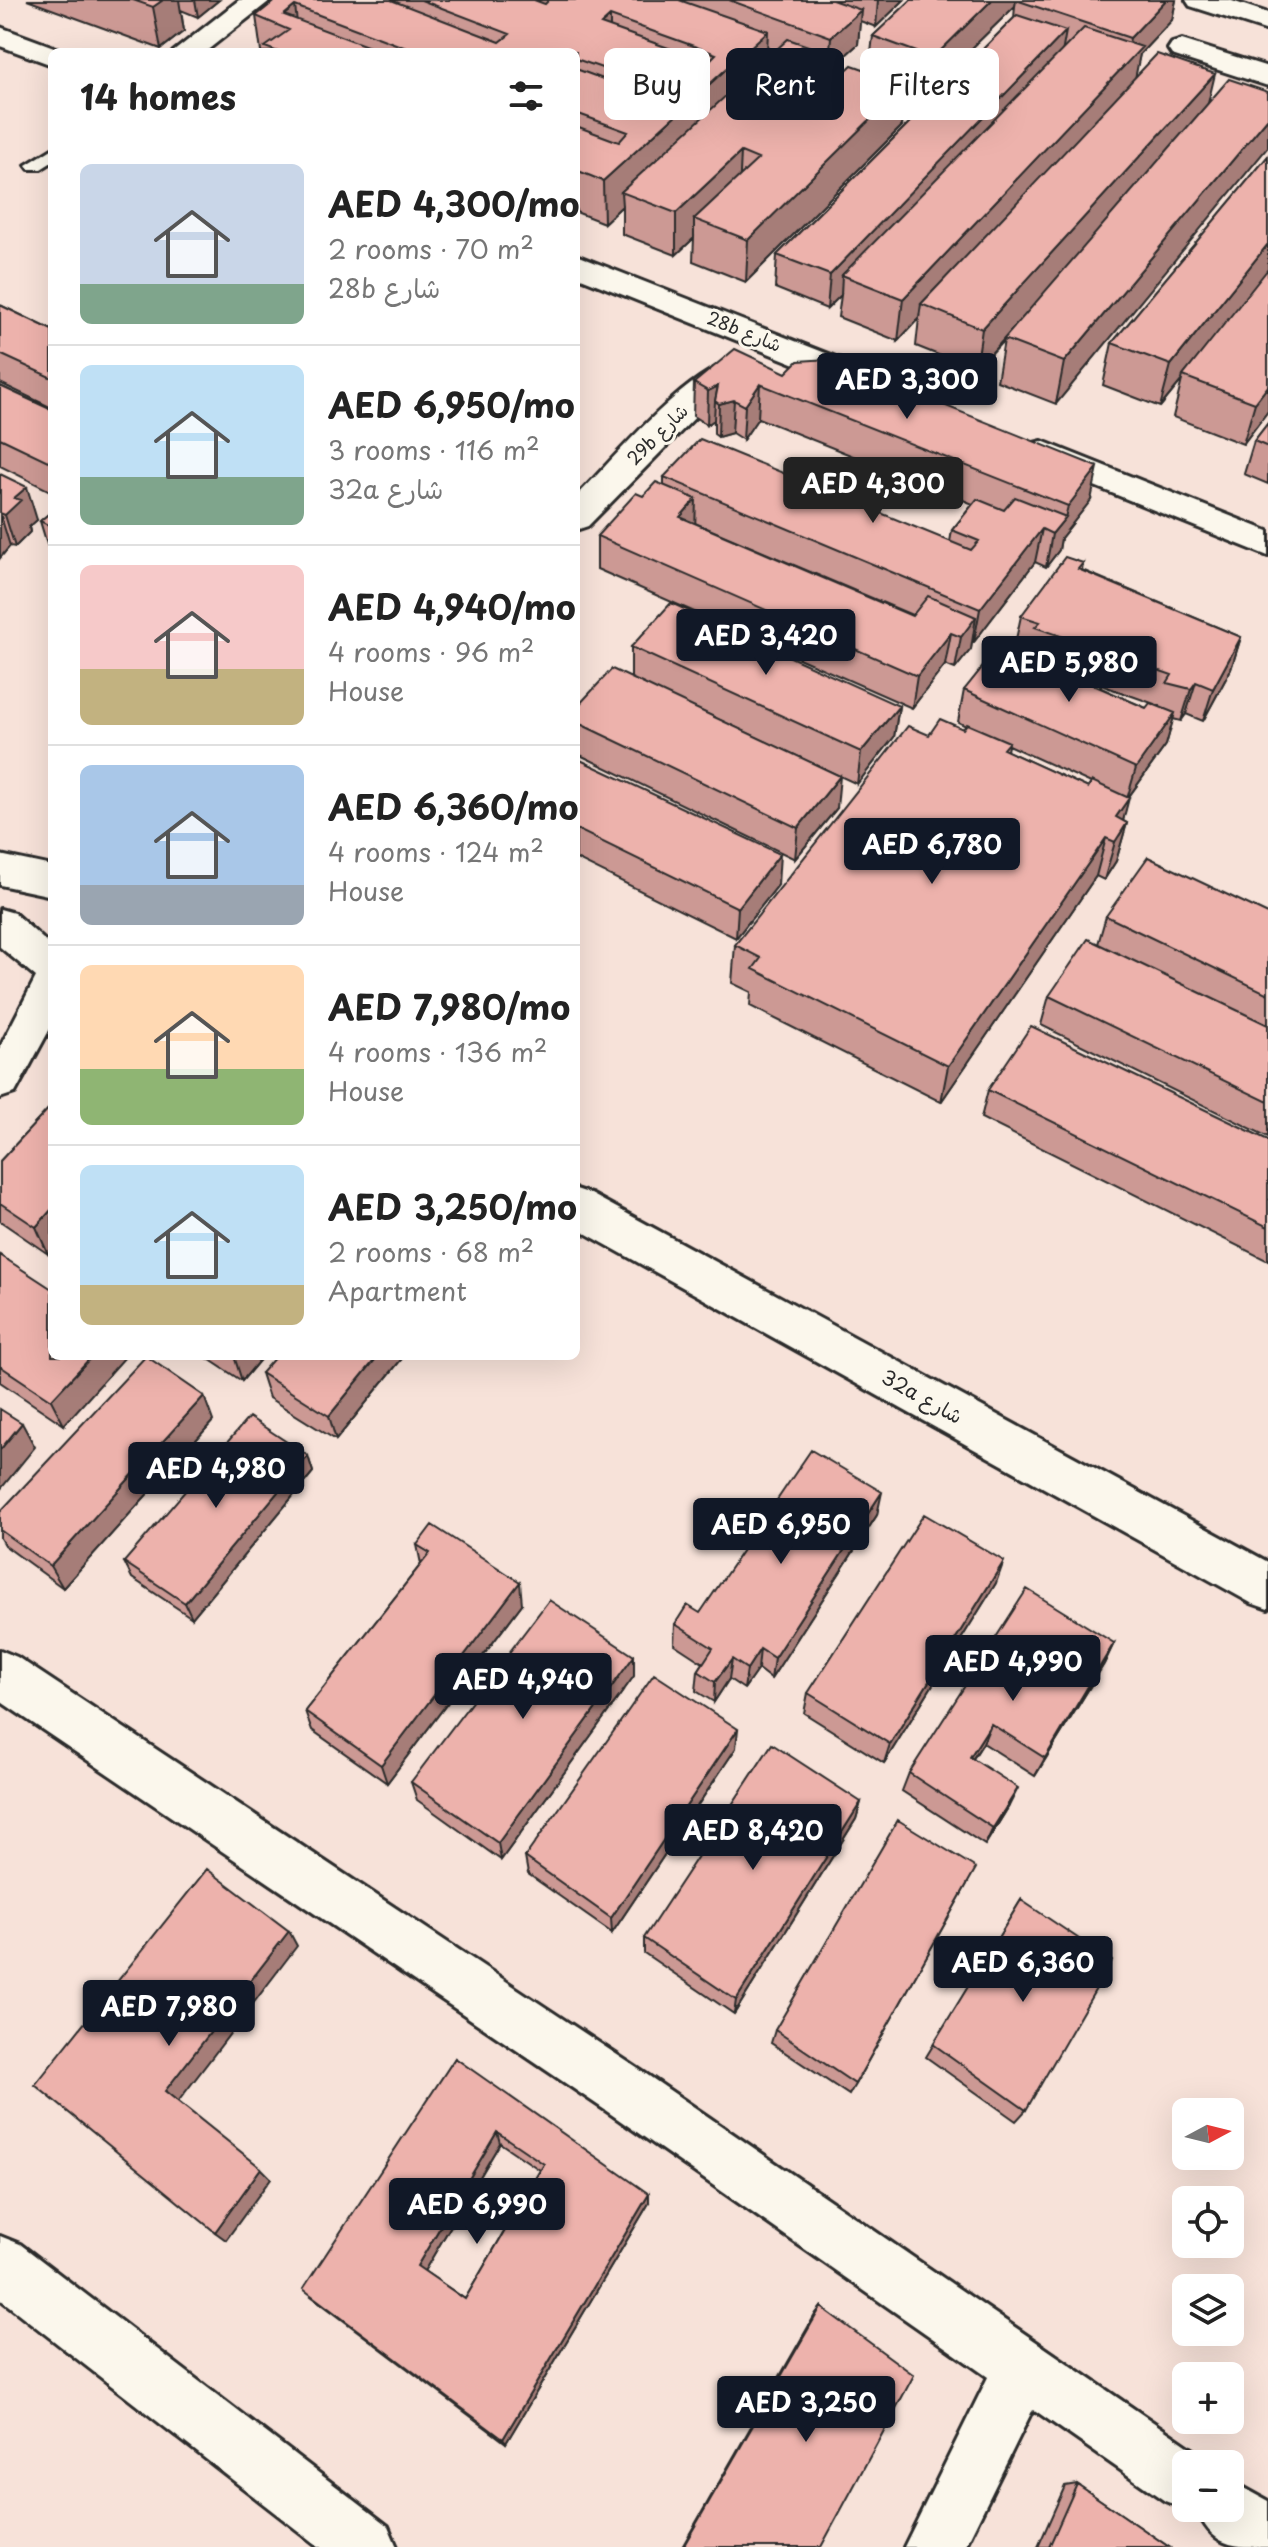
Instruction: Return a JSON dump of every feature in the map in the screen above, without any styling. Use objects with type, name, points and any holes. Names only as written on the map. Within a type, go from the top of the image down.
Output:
[{"type":"street","points":[[192,48],[257,0]]},
{"type":"street","points":[[1200,0],[1268,22]]},
{"type":"street","points":[[0,36],[48,54]]},
{"type":"street","points":[[1182,49],[1268,77]]},
{"type":"street","name":"28b شارع","points":[[580,267],[895,392]]},
{"type":"street","name":"29b شارع","points":[[580,514],[711,383],[754,363],[796,353]]},
{"type":"street","points":[[1009,438],[1268,544]]},
{"type":"street","points":[[0,870],[48,880]]},
{"type":"street","points":[[0,924],[48,972]]},
{"type":"street","points":[[0,1081],[16,1057],[48,979]]},
{"type":"street","name":"32a شارع","points":[[580,1209],[1268,1587]]},
{"type":"street","points":[[0,1673],[627,2093],[1172,2470]]},
{"type":"street","points":[[0,2264],[367,2547]]},
{"type":"street","points":[[934,2547],[1023,2367]]},
{"type":"street","points":[[1244,2520],[1268,2537]]},
{"type":"lane","points":[[35,165],[48,157]]},
{"type":"building","points":[[133,0],[163,0],[153,7]]},
{"type":"building","points":[[276,0],[391,0],[500,42],[510,34],[421,0],[534,0],[545,4],[549,0],[679,0],[768,31],[749,48],[726,48],[726,69],[710,84],[710,60],[716,54],[710,52],[710,48],[699,48],[610,16],[601,24],[669,48],[604,48],[604,69],[580,60],[580,48],[406,48],[295,6],[284,15],[372,48],[265,47],[289,30],[256,16]]},
{"type":"building","points":[[729,0],[832,0],[861,10],[831,37]]},
{"type":"building","points":[[911,0],[992,0],[943,48],[906,48],[873,36]]},
{"type":"building","points":[[1016,0],[1166,0],[1130,38]]},
{"type":"building","points":[[1017,15],[1066,31],[999,100],[999,48],[984,48]]},
{"type":"building","points":[[1084,28],[1142,47],[903,299],[842,275],[994,120],[999,120],[999,115]]},
{"type":"building","points":[[788,39],[814,48],[778,48]]},
{"type":"building","points":[[1157,54],[1215,74],[982,329],[921,304]]},
{"type":"building","points":[[852,65],[860,68],[860,120],[870,120],[748,240],[694,219],[758,159],[741,152],[676,213],[621,192],[700,120],[710,120],[710,110],[726,96],[726,120],[844,120],[844,72]]},
{"type":"building","points":[[580,70],[604,79],[604,120],[670,120],[603,181],[580,172],[580,127],[619,142],[628,132],[580,114]]},
{"type":"building","points":[[1229,79],[1268,92],[1268,118],[1064,362],[1004,339]]},
{"type":"building","points":[[912,120],[980,120],[830,275],[777,255]]},
{"type":"building","points":[[1268,156],[1268,244],[1171,365],[1112,343]]},
{"type":"building","points":[[1268,269],[1268,386],[1255,403],[1183,376]]},
{"type":"building","points":[[0,305],[48,328],[48,376],[0,354]]},
{"type":"building","points":[[735,349],[786,373],[798,361],[829,359],[1098,467],[1068,506],[760,384],[745,406],[734,400],[719,404],[715,401],[718,386],[708,391],[694,383]]},
{"type":"building","points":[[0,386],[48,408],[48,461],[0,438]]},
{"type":"building","points":[[1268,423],[1268,447],[1254,441]]},
{"type":"building","points":[[700,439],[971,550],[979,541],[952,530],[977,499],[1004,510],[1015,497],[1066,517],[1052,534],[1042,529],[980,609],[664,477]]},
{"type":"building","points":[[0,474],[27,487],[14,498],[21,500],[5,515],[0,513]]},
{"type":"building","points":[[656,482],[696,499],[680,517],[912,616],[928,596],[976,617],[961,637],[951,633],[917,676],[597,536],[636,493],[643,496]]},
{"type":"building","points":[[48,514],[48,525],[40,521]]},
{"type":"building","points":[[1065,557],[1083,563],[1078,569],[1241,637],[1213,689],[1196,682],[1191,689],[1167,683],[1172,675],[1035,627],[1040,622],[1021,616]]},
{"type":"building","points":[[671,603],[899,706],[861,752],[631,647]]},
{"type":"building","points":[[1005,639],[1061,664],[1057,669],[1146,708],[1150,703],[1175,713],[1136,768],[964,690]]},
{"type":"building","points":[[612,669],[840,776],[798,828],[580,724],[580,704]]},
{"type":"building","points":[[940,719],[963,729],[967,724],[1009,742],[1003,749],[1088,788],[1092,781],[1129,798],[1116,817],[1127,823],[1115,842],[1106,838],[948,1066],[753,969],[761,958],[735,945],[908,726],[929,735]]},
{"type":"building","points":[[580,760],[780,854],[738,908],[580,831]]},
{"type":"building","points":[[1148,857],[1268,914],[1268,994],[1106,916]]},
{"type":"building","points":[[1088,939],[1268,1025],[1268,1102],[1049,996]]},
{"type":"building","points":[[1031,1026],[1268,1140],[1268,1227],[988,1090]]},
{"type":"building","points":[[48,1109],[48,1214],[36,1227],[0,1203],[0,1161]]},
{"type":"building","points":[[0,1255],[48,1286],[48,1360],[88,1360],[51,1400],[0,1366]]},
{"type":"building","points":[[142,1360],[152,1360],[204,1396],[50,1566],[0,1530],[0,1512]]},
{"type":"building","points":[[272,1360],[375,1360],[329,1416],[261,1373]]},
{"type":"building","points":[[0,1409],[22,1423],[0,1450]]},
{"type":"building","points":[[249,1417],[308,1456],[185,1603],[124,1562]]},
{"type":"building","points":[[811,1450],[882,1492],[774,1658],[760,1649],[747,1669],[732,1659],[715,1682],[698,1671],[713,1648],[675,1624],[687,1605],[700,1613]]},
{"type":"building","points":[[924,1514],[1004,1561],[890,1744],[808,1693]]},
{"type":"building","points":[[432,1525],[520,1582],[381,1765],[305,1711],[430,1553],[417,1545]]},
{"type":"building","points":[[1027,1589],[1114,1643],[1045,1758],[991,1724],[970,1757],[1018,1788],[993,1828],[909,1773]]},
{"type":"building","points":[[549,1600],[634,1656],[498,1843],[411,1782]]},
{"type":"building","points":[[654,1674],[738,1729],[611,1918],[525,1857]]},
{"type":"building","points":[[772,1744],[861,1802],[736,2000],[644,1938]]},
{"type":"building","points":[[898,1820],[976,1868],[855,2084],[775,2030]]},
{"type":"building","points":[[207,1869],[289,1931],[165,2091],[261,2168],[215,2232],[35,2085]]},
{"type":"building","points":[[1021,1900],[1112,1961],[1026,2110],[933,2044]]},
{"type":"building","points":[[455,2058],[649,2194],[503,2439],[303,2289]],"holes":[[[497,2132],[544,2164],[465,2299],[417,2266]]]},
{"type":"building","points":[[821,2307],[914,2375],[821,2547],[683,2547]]},
{"type":"building","points":[[1077,2484],[1169,2547],[1049,2547]]}]
